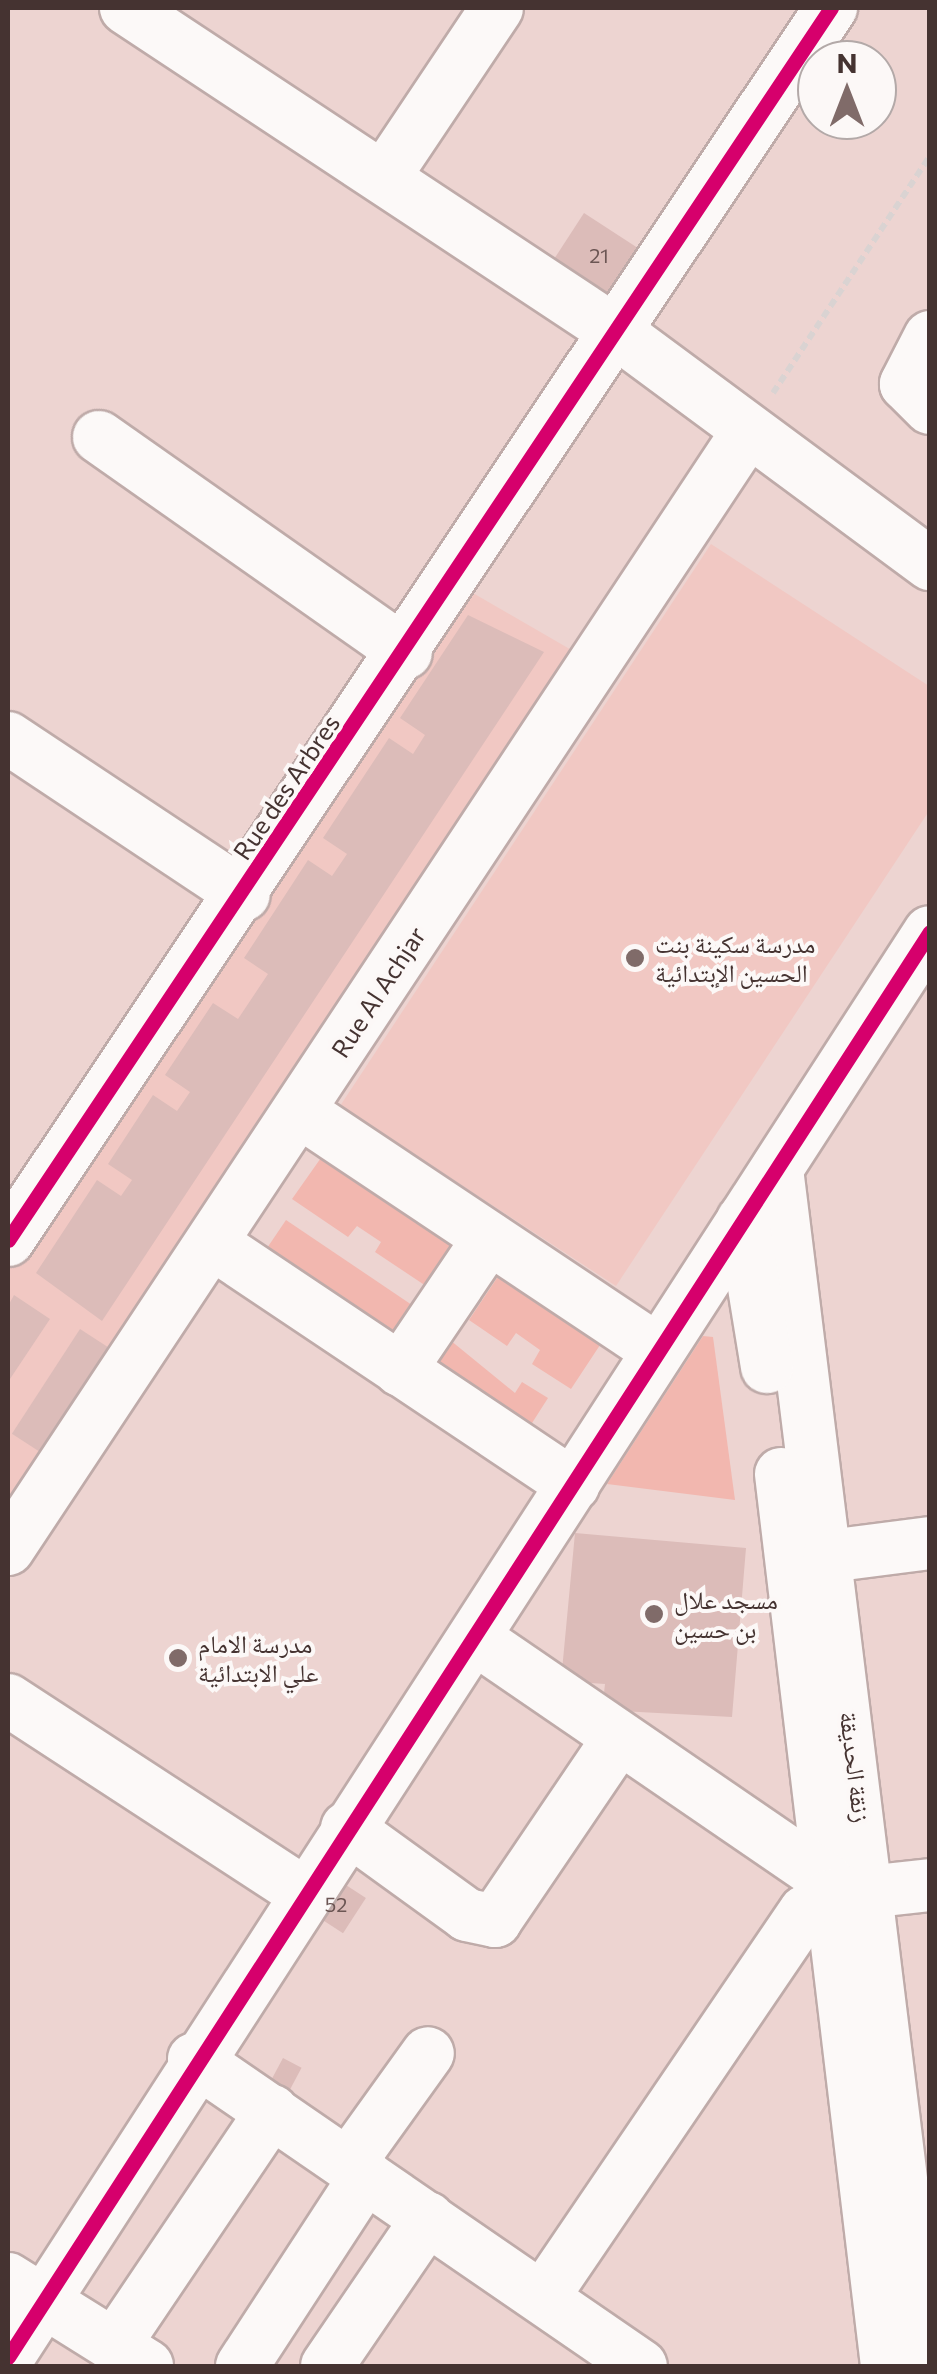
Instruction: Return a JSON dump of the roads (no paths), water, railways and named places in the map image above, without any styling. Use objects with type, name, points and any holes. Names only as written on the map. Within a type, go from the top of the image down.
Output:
[{"type":"street","points":[[126,8],[384,177],[611,347],[746,434],[930,564]]},
{"type":"street","points":[[384,177],[498,8]]},
{"type":"street","name":"Rue des Arbres","points":[[8,1240],[611,347],[831,8]]},
{"type":"street","points":[[930,337],[906,384],[930,408]]},
{"type":"street","name":"Rue Al Achjar","points":[[8,1549],[746,434]]},
{"type":"street","points":[[99,437],[406,653]]},
{"type":"street","points":[[8,738],[244,895]]},
{"type":"street","points":[[8,2357],[25,2290],[194,2059],[476,1639],[657,1350],[930,932]]},
{"type":"street","points":[[299,1112],[657,1350]]},
{"type":"street","name":"زنقة الحديقة","points":[[777,1169],[829,1556],[842,1889],[919,2227],[924,2366]]},
{"type":"street","name":"زنقة الحديقة","points":[[743,1220],[842,1889],[887,2366]]},
{"type":"street","points":[[400,1370],[489,1238]]},
{"type":"street","points":[[212,1242],[574,1485]]},
{"type":"street","points":[[829,1556],[930,1544]]},
{"type":"street","points":[[476,1639],[617,1742],[842,1889]]},
{"type":"street","points":[[8,1700],[303,1892]]},
{"type":"street","points":[[347,1828],[467,1915],[495,1921],[617,1742]]},
{"type":"street","points":[[543,2297],[796,1924],[842,1889],[930,1885]]},
{"type":"street","points":[[242,2366],[428,2053]]},
{"type":"street","points":[[194,2059],[543,2297],[572,2348],[641,2366]]},
{"type":"street","points":[[25,2290],[131,2355],[272,2111]]},
{"type":"street","points":[[326,2366],[428,2218]]},
{"type":"place","name":"مدرسة سكينة بنت الحسين الإبتدائية","points":[[635,958]]},
{"type":"place","name":"مسجد علال بن حسين","points":[[654,1614]]},
{"type":"place","name":"مدرسة الامام علي الابتدائية","points":[[178,1658]]}]
